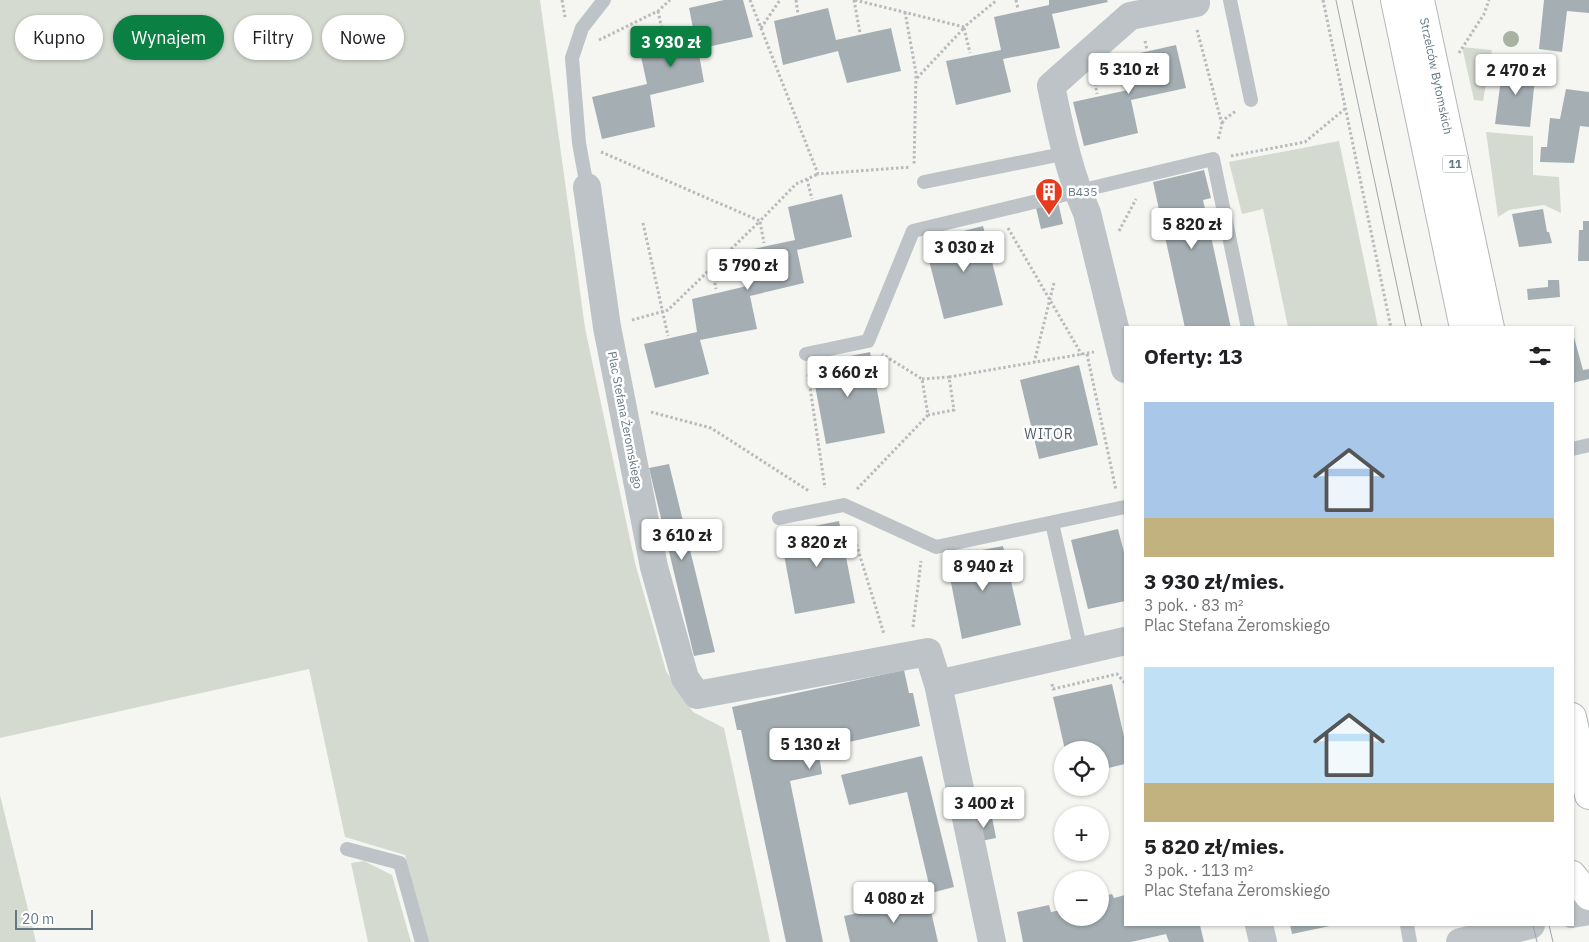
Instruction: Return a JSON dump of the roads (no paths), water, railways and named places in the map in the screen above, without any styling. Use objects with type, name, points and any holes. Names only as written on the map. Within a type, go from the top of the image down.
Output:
[{"type":"highway","name":"Strzelców Bytomskich","points":[[1395,0],[1464,326]]},
{"type":"highway","name":"Strzelców Bytomskich","points":[[1420,0],[1490,326]]},
{"type":"highway","points":[[1574,725],[1587,777]]},
{"type":"highway","points":[[1574,877],[1589,896]]},
{"type":"street","points":[[1122,357],[1087,213],[1077,192],[1050,86],[1130,16],[1201,11]]},
{"type":"street","name":"Plac Stefana Żeromskiego","points":[[587,187],[606,328],[621,404],[654,567],[685,678],[697,695],[928,652],[938,684],[992,942]]},
{"type":"street","points":[[938,684],[1124,641]]},
{"type":"street","points":[[1574,914],[1589,910]]},
{"type":"street","points":[[1259,926],[1263,942]]},
{"type":"street","points":[[1460,942],[1528,926]]},
{"type":"lane","name":"Plac Stefana Żeromskiego","points":[[587,187],[579,142],[572,58],[582,28],[604,0]]},
{"type":"lane","points":[[1230,0],[1251,100]]},
{"type":"lane","points":[[920,178],[1066,153]]},
{"type":"lane","points":[[806,354],[868,341],[913,231],[1213,159],[1248,326]]},
{"type":"lane","points":[[1574,449],[1589,445]]},
{"type":"lane","points":[[779,518],[843,503],[936,547],[1123,508]]},
{"type":"lane","points":[[1052,523],[1081,651]]},
{"type":"lane","points":[[348,849],[400,863],[422,942]]},
{"type":"lane","points":[[1407,926],[1410,942]]},
{"type":"tram line","points":[[1336,0],[1406,326]]},
{"type":"tram line","points":[[1352,0],[1422,326]]},
{"type":"tram line","points":[[1533,926],[1537,942]]},
{"type":"tram line","points":[[1549,926],[1553,942]]},
{"type":"place","name":"B435","points":[[1049,216]]},
{"type":"district","name":"WITOR","points":[[1049,434]]}]
